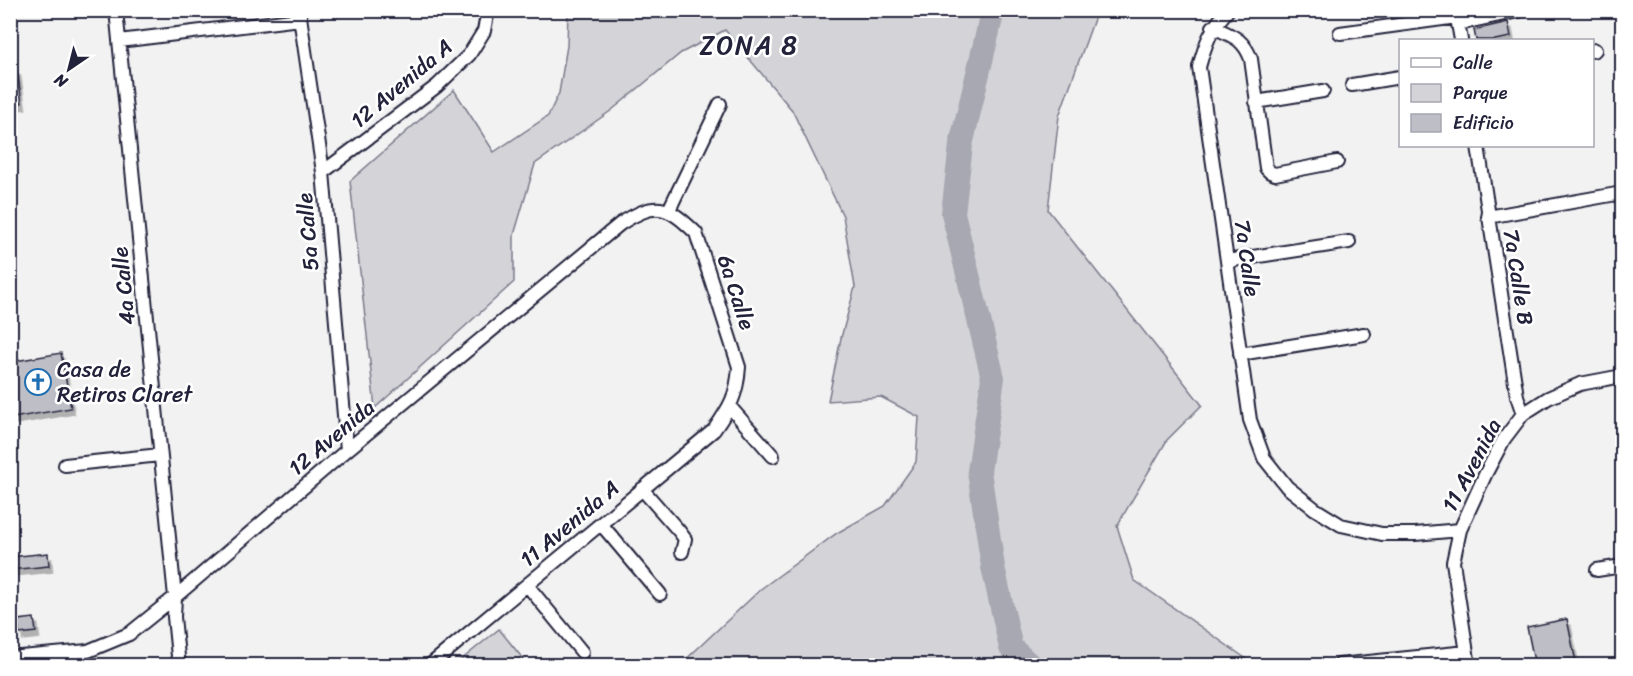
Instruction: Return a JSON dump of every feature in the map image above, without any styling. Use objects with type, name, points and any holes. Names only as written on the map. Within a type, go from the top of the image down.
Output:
[{"type":"street","name":"4a Calle","points":[[116,10],[175,597],[174,617],[179,666]]},
{"type":"street","points":[[1228,10],[1213,27],[1234,36],[1247,47],[1251,59],[1266,168],[1275,174],[1337,162]]},
{"type":"street","points":[[1340,33],[1523,10]]},
{"type":"street","name":"12 Avenida A","points":[[323,172],[437,86],[469,55],[484,31],[488,12]]},
{"type":"street","points":[[119,41],[300,15]]},
{"type":"street","name":"5a Calle","points":[[300,15],[323,172],[347,450]]},
{"type":"street","points":[[1457,17],[1461,39]]},
{"type":"street","name":"7a Calle","points":[[1213,27],[1204,46],[1199,67],[1250,420],[1264,458],[1287,487]]},
{"type":"street","points":[[1352,85],[1399,77]]},
{"type":"street","points":[[1256,102],[1323,91]]},
{"type":"street","points":[[665,210],[720,104]]},
{"type":"street","name":"7a Calle B","points":[[1478,147],[1517,396],[1523,414]]},
{"type":"street","points":[[1488,217],[1623,193]]},
{"type":"street","name":"6a Calle","points":[[665,210],[679,217],[696,233],[739,367],[738,386],[730,407]]},
{"type":"street","name":"12 Avenida","points":[[10,658],[88,651],[129,634],[620,224],[638,212],[665,210]]},
{"type":"street","points":[[1227,261],[1350,242]]},
{"type":"street","points":[[1240,354],[1364,334]]},
{"type":"street","name":"11 Avenida","points":[[1287,487],[1315,509],[1341,525],[1382,534],[1460,530],[1504,439],[1523,414],[1548,398],[1580,384],[1623,376]]},
{"type":"street","points":[[730,407],[773,456]]},
{"type":"street","name":"11 Avenida A","points":[[429,666],[714,430],[730,407]]},
{"type":"street","points":[[65,465],[160,455]]},
{"type":"street","points":[[642,489],[680,531],[685,539],[682,552]]},
{"type":"street","points":[[601,524],[660,594]]},
{"type":"street","points":[[1460,530],[1453,562],[1469,666]]},
{"type":"street","points":[[1597,570],[1623,566]]},
{"type":"street","points":[[527,585],[582,652]]},
{"type":"street","points":[[77,652],[78,666]]},
{"type":"street","points":[[1339,665],[1467,652]]},
{"type":"green space","points":[[568,11],[1097,11],[1059,116],[1048,210],[1202,405],[1167,440],[1117,526],[1134,580],[1255,665],[680,665],[762,588],[837,533],[885,506],[916,462],[919,417],[881,397],[828,401],[841,338],[855,287],[843,216],[792,110],[725,30],[681,53],[612,110],[535,164],[514,235],[514,282],[375,408],[350,181],[454,90],[494,152],[548,116],[559,93],[567,46]]},
{"type":"green space","points":[[499,629],[528,665],[455,665]]},
{"type":"building","points":[[1508,22],[1511,37],[1476,39],[1474,30]]},
{"type":"building","points":[[10,70],[17,70],[22,103],[10,105]]},
{"type":"building","name":"Casa de Retiros Claret","points":[[61,353],[71,408],[13,418],[10,402],[10,362]]},
{"type":"building","points":[[48,553],[49,566],[10,570],[10,557]]},
{"type":"building","points":[[34,618],[36,632],[19,634],[18,620]]},
{"type":"building","points":[[1567,619],[1576,662],[1560,666],[1535,666],[1527,627]]},
{"type":"waterway","points":[[993,10],[961,145],[953,213],[993,378],[979,471],[993,567],[1011,648],[1031,666]]},
{"type":"place","name":"Casa de Retiros Claret","points":[[38,382]]},
{"type":"district","name":"ZONA 8","points":[[749,45]]}]
